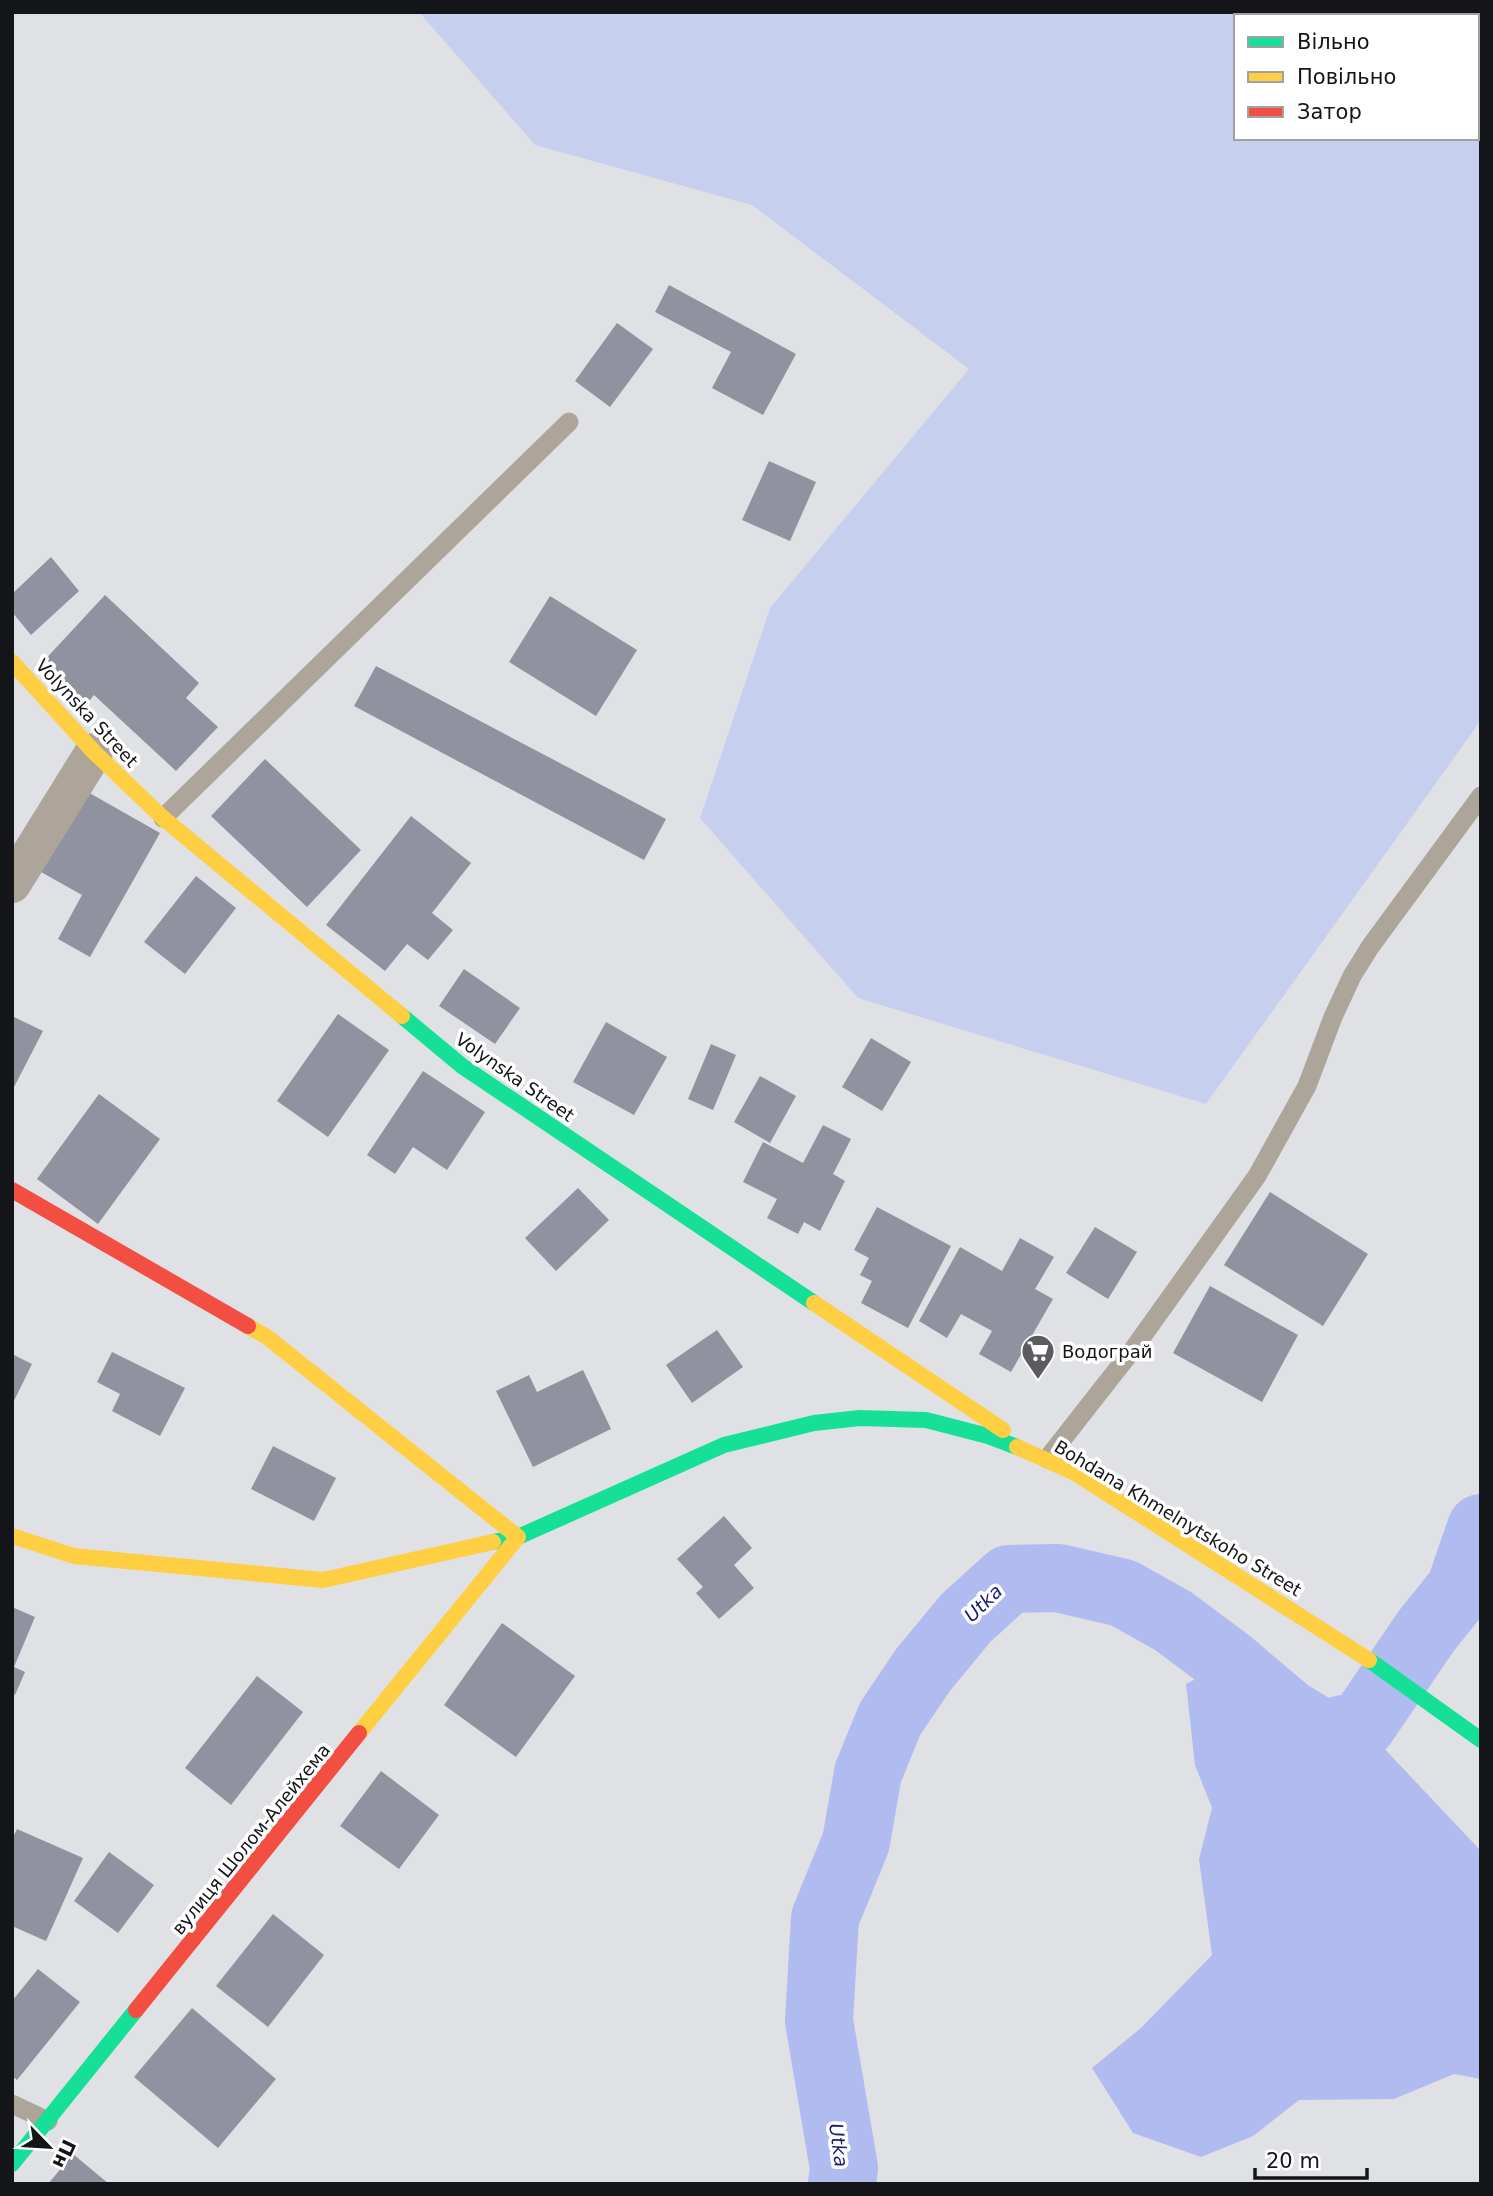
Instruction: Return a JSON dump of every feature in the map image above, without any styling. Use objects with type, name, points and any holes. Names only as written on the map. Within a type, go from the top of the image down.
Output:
[{"type":"street","name":"Volynska Street","points":[[12,662],[94,752],[163,818],[462,1066],[1047,1459]]},
{"type":"street","points":[[12,884],[94,752]]},
{"type":"street","points":[[12,1191],[267,1337],[518,1537]]},
{"type":"street","name":"Bohdana Khmelnytskoho Street","points":[[12,1536],[74,1556],[323,1580],[518,1537],[724,1446],[814,1423],[860,1418],[926,1420],[988,1436],[1047,1459],[1075,1474],[1354,1649],[1481,1740]]},
{"type":"street","name":"вулиця Шолом-Алейхема","points":[[12,2165],[518,1537]]},
{"type":"lane","points":[[163,818],[569,422]]},
{"type":"lane","points":[[1047,1459],[1135,1348],[1257,1176],[1307,1086],[1352,976],[1370,947],[1481,796]]},
{"type":"lane","points":[[12,2104],[48,2121]]},
{"type":"shaded area","points":[[419,12],[1481,12],[1481,720],[1206,1104],[858,998],[700,818],[770,608],[969,369],[752,205],[535,145]]},
{"type":"water","points":[[1247,1648],[1362,1725],[1481,1851],[1481,2079],[1454,2074],[1394,2099],[1299,2100],[1253,2136],[1201,2157],[1133,2133],[1092,2068],[1141,2028],[1212,1955],[1199,1859],[1212,1808],[1195,1765],[1186,1684],[1228,1662]]},
{"type":"building","points":[[669,285],[796,354],[763,415],[712,388],[731,352],[655,312]]},
{"type":"building","points":[[617,323],[653,349],[610,407],[575,381]]},
{"type":"building","points":[[769,461],[816,482],[790,541],[742,520]]},
{"type":"building","points":[[51,557],[79,591],[31,635],[12,612],[12,594]]},
{"type":"building","points":[[105,595],[199,683],[186,698],[218,727],[176,771],[94,695],[85,706],[40,665]]},
{"type":"building","points":[[550,596],[637,650],[596,716],[509,662]]},
{"type":"building","points":[[376,666],[666,819],[644,860],[354,706]]},
{"type":"building","points":[[265,759],[361,850],[307,907],[211,816]]},
{"type":"building","points":[[86,791],[160,833],[90,957],[58,939],[82,895],[41,872]]},
{"type":"building","points":[[411,816],[471,863],[432,913],[453,930],[428,960],[407,944],[385,971],[326,925]]},
{"type":"building","points":[[196,876],[236,908],[185,974],[144,942]]},
{"type":"building","points":[[464,969],[520,1008],[495,1044],[439,1006]]},
{"type":"building","points":[[338,1014],[389,1050],[328,1137],[277,1101]]},
{"type":"building","points":[[12,1016],[43,1031],[12,1091]]},
{"type":"building","points":[[606,1022],[667,1057],[634,1115],[573,1082]]},
{"type":"building","points":[[871,1038],[911,1062],[882,1111],[842,1087]]},
{"type":"building","points":[[711,1044],[736,1055],[713,1110],[688,1099]]},
{"type":"building","points":[[423,1071],[485,1112],[447,1170],[413,1147],[395,1174],[367,1155]]},
{"type":"building","points":[[760,1076],[796,1096],[770,1143],[734,1122]]},
{"type":"building","points":[[99,1094],[160,1139],[98,1224],[37,1179]]},
{"type":"building","points":[[823,1125],[851,1139],[833,1174],[845,1181],[820,1231],[804,1222],[798,1234],[767,1218],[777,1199],[743,1182],[763,1142],[803,1163]]},
{"type":"building","points":[[578,1188],[609,1220],[556,1271],[525,1238]]},
{"type":"building","points":[[1270,1192],[1368,1254],[1323,1326],[1224,1265]]},
{"type":"building","points":[[877,1207],[951,1246],[908,1328],[861,1303],[872,1281],[860,1275],[869,1258],[854,1250]]},
{"type":"building","points":[[1095,1227],[1137,1252],[1108,1299],[1066,1273]]},
{"type":"building","points":[[1020,1238],[1054,1257],[1035,1289],[1053,1299],[1011,1372],[979,1354],[992,1331],[961,1314],[947,1338],[919,1321],[960,1247],[1002,1271]]},
{"type":"building","points":[[1210,1286],[1298,1335],[1262,1402],[1173,1353]]},
{"type":"building","points":[[717,1330],[743,1367],[692,1403],[666,1365]]},
{"type":"building","points":[[112,1352],[185,1388],[160,1436],[112,1411],[120,1394],[97,1382]]},
{"type":"building","points":[[12,1354],[32,1364],[12,1405]]},
{"type":"building","points":[[583,1370],[611,1429],[533,1467],[496,1391],[529,1375],[537,1392]]},
{"type":"building","points":[[273,1446],[336,1478],[314,1521],[251,1489]]},
{"type":"building","points":[[724,1516],[752,1548],[734,1565],[754,1588],[719,1619],[696,1593],[703,1587],[677,1559]]},
{"type":"building","points":[[12,1607],[35,1617],[14,1667],[25,1672],[15,1695],[12,1694]]},
{"type":"building","points":[[502,1623],[575,1676],[516,1757],[444,1705]]},
{"type":"building","points":[[257,1676],[303,1712],[231,1805],[185,1768]]},
{"type":"building","points":[[381,1771],[439,1815],[399,1869],[340,1826]]},
{"type":"building","points":[[17,1829],[83,1858],[46,1941],[12,1926],[12,1839]]},
{"type":"building","points":[[109,1852],[154,1885],[118,1933],[74,1901]]},
{"type":"building","points":[[273,1914],[324,1955],[268,2027],[216,1986]]},
{"type":"building","points":[[38,1969],[80,2002],[17,2080],[12,2076],[12,2001]]},
{"type":"building","points":[[192,2008],[276,2079],[218,2148],[134,2077]]},
{"type":"building","points":[[73,2154],[109,2184],[48,2184]]},
{"type":"waterway","name":"Utka","points":[[842,2184],[844,2168],[819,2021],[825,1918],[856,1842],[868,1773],[890,1719],[923,1670],[966,1618],[1009,1579],[1058,1578],[1123,1593],[1173,1621],[1228,1662],[1288,1713],[1323,1734],[1362,1725],[1427,1630],[1460,1589],[1481,1528]]},
{"type":"traffic: fast","points":[[402,1016],[462,1066],[814,1303]]},
{"type":"traffic: fast","points":[[493,1542],[518,1537],[724,1445],[814,1423],[860,1418],[926,1420],[988,1436],[1017,1447]]},
{"type":"traffic: fast","points":[[1369,1660],[1481,1740]]},
{"type":"traffic: fast","points":[[12,2164],[136,2010]]},
{"type":"traffic: slow","points":[[12,662],[94,752],[163,818],[402,1016]]},
{"type":"traffic: slow","points":[[814,1303],[1003,1430]]},
{"type":"traffic: slow","points":[[248,1326],[267,1337],[518,1537],[359,1733]]},
{"type":"traffic: slow","points":[[1017,1447],[1075,1473],[1369,1660]]},
{"type":"traffic: slow","points":[[12,1536],[74,1556],[323,1580],[493,1542]]},
{"type":"traffic: jam","points":[[12,1190],[248,1326]]},
{"type":"traffic: jam","points":[[136,2010],[359,1733]]},
{"type":"place","name":"Водограй","points":[[1038,1381]]}]
